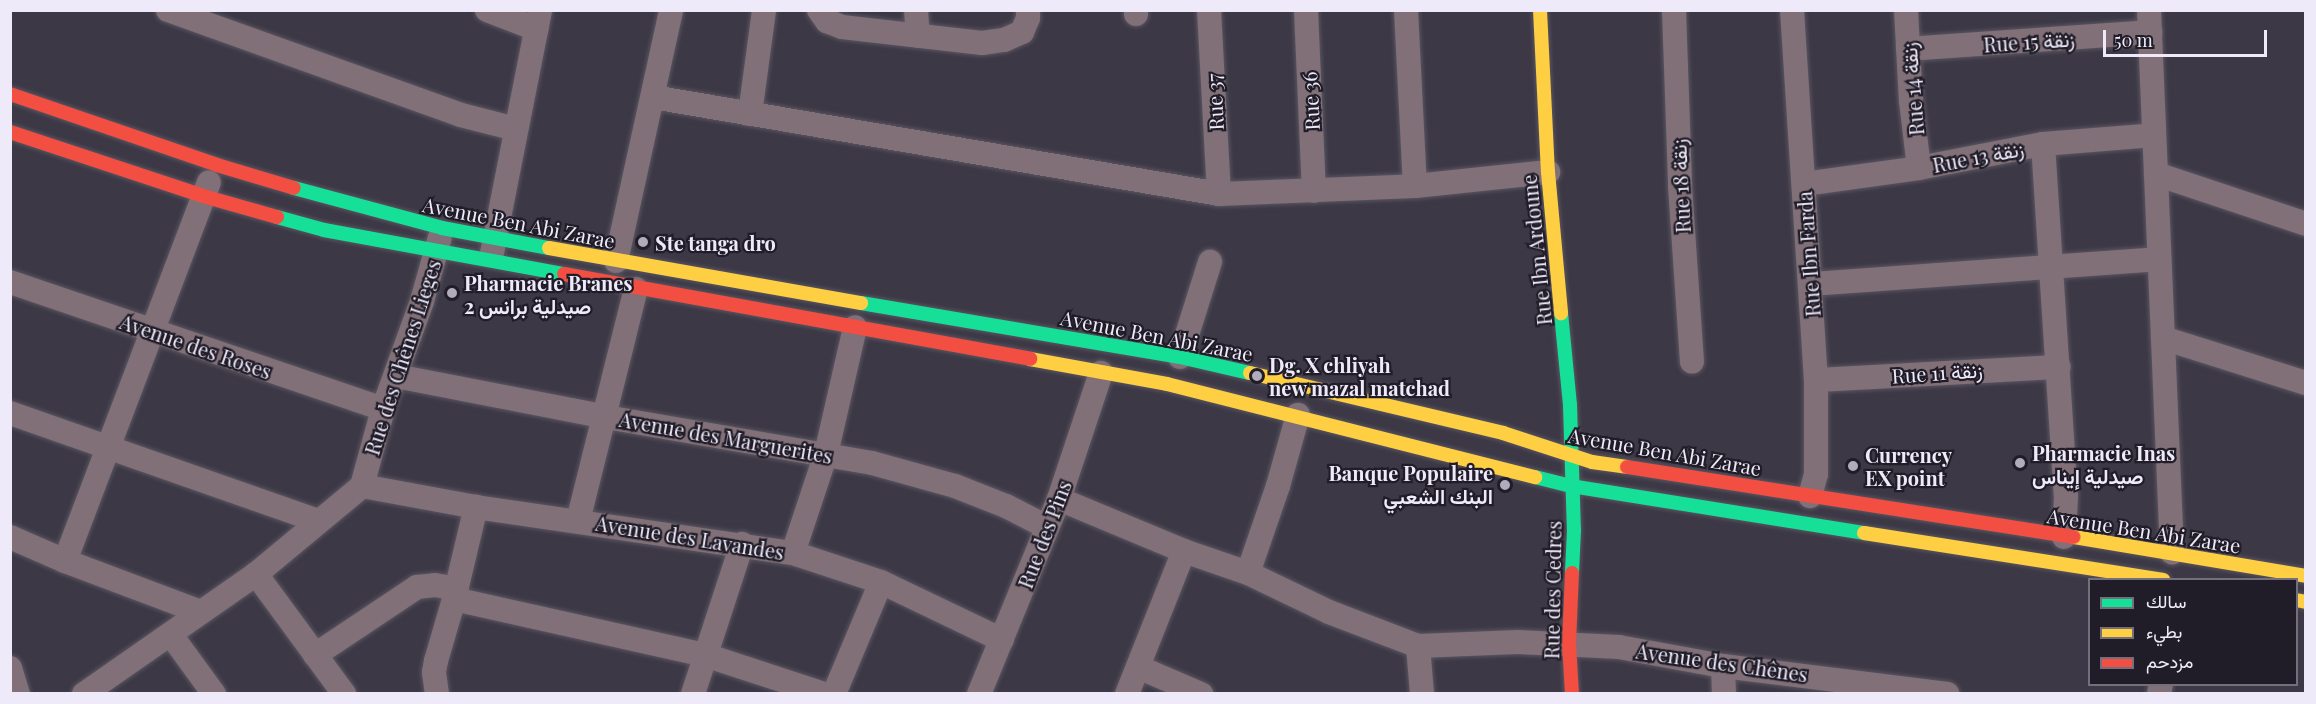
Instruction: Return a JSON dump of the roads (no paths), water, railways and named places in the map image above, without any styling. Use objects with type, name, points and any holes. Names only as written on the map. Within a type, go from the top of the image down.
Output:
[{"type":"main road","name":"Rue Ibn Ardoune","points":[[1540,10],[1548,172],[1570,405],[1571,486]]},
{"type":"main road","name":"Avenue Ben Abi Zarae","points":[[10,94],[217,165],[369,210],[442,228],[492,249],[636,289],[1190,389],[1571,486],[2157,578]]},
{"type":"main road","name":"Avenue Ben Abi Zarae","points":[[10,132],[203,196],[324,230],[436,252],[492,249],[616,261],[1180,357],[1493,431],[1592,462],[1949,516],[2306,576]]},
{"type":"main road","name":"Rue des Cedres","points":[[1571,486],[1574,530],[1569,644],[1572,693]]},
{"type":"street","points":[[168,10],[408,97],[461,115],[516,129]]},
{"type":"street","points":[[487,10],[538,20],[492,249]]},
{"type":"street","points":[[616,261],[671,10]]},
{"type":"street","points":[[750,114],[764,10]]},
{"type":"street","points":[[819,10],[827,21],[833,24],[974,43],[997,42],[1022,32],[1029,10]]},
{"type":"street","points":[[916,10],[918,36]]},
{"type":"street","name":"Rue 37","points":[[1209,10],[1219,194]]},
{"type":"street","name":"Rue 36","points":[[1306,10],[1314,191]]},
{"type":"street","points":[[1406,10],[1415,186]]},
{"type":"street","name":"Rue 18 زنقة","points":[[1674,10],[1679,166],[1692,362]]},
{"type":"street","name":"Rue Ibn Farda","points":[[1792,10],[1816,380],[1815,474],[1810,496]]},
{"type":"street","name":"Rue 14 زنقة","points":[[1906,10],[1919,168]]},
{"type":"street","points":[[2149,21],[2172,553]]},
{"type":"street","name":"Rue 15 زنقة","points":[[1908,49],[2149,21]]},
{"type":"street","points":[[653,97],[1219,194],[1415,186],[1548,172]]},
{"type":"street","name":"Rue 13 زنقة","points":[[1804,184],[1919,168],[2043,144],[2154,135]]},
{"type":"street","points":[[2043,144],[2066,496],[2064,537]]},
{"type":"street","points":[[65,561],[154,332],[203,196],[217,165]]},
{"type":"street","points":[[2156,174],[2306,224]]},
{"type":"street","name":"Rue des Chênes Lieges","points":[[362,486],[382,409],[422,302],[442,228]]},
{"type":"street","points":[[1811,284],[2159,259]]},
{"type":"street","points":[[1180,357],[1210,262]]},
{"type":"street","name":"Avenue des Roses","points":[[10,282],[382,409]]},
{"type":"street","points":[[578,520],[606,417],[636,289]]},
{"type":"street","points":[[792,553],[826,454],[855,327]]},
{"type":"street","points":[[2163,338],[2306,383]]},
{"type":"street","name":"Rue 11 زنقة","points":[[1816,380],[2059,367]]},
{"type":"street","name":"Rue des Pins","points":[[979,693],[1059,499],[1101,373]]},
{"type":"street","name":"Avenue des Marguerites","points":[[396,376],[606,417],[826,454],[903,470],[955,486],[1047,527]]},
{"type":"street","points":[[10,412],[318,521]]},
{"type":"street","points":[[1248,573],[1278,486],[1298,415]]},
{"type":"street","points":[[84,693],[256,574],[362,486]]},
{"type":"street","name":"Avenue des Lavandes","points":[[362,486],[476,507],[578,520],[792,553],[881,582],[1002,640]]},
{"type":"street","points":[[1059,499],[1184,551],[1248,573],[1329,612],[1418,646],[1422,693]]},
{"type":"street","points":[[437,693],[434,672],[456,594],[476,507]]},
{"type":"street","points":[[10,537],[65,561],[201,612]]},
{"type":"street","points":[[693,693],[742,544]]},
{"type":"street","points":[[1126,693],[1184,551]]},
{"type":"street","points":[[256,574],[344,693]]},
{"type":"street","points":[[834,693],[881,582]]},
{"type":"street","points":[[315,655],[417,587],[435,585],[456,594],[705,655],[824,693]]},
{"type":"street","points":[[171,634],[214,693]]},
{"type":"street","name":"Avenue des Chênes","points":[[1418,646],[1447,643],[1569,644],[1619,647],[1723,666],[1947,693]]},
{"type":"street","points":[[1723,666],[1724,693]]},
{"type":"street","points":[[1138,667],[1201,693]]},
{"type":"street","points":[[10,668],[18,693]]},
{"type":"place","name":"Ste tanga dro","points":[[643,242]]},
{"type":"place","name":"Pharmacie Branes 2 صيدلية برانس","points":[[452,293]]},
{"type":"place","name":"Dg. X chliyah new mazal matchad","points":[[1257,376]]},
{"type":"place","name":"Pharmacie Inas صيدلية إيناس","points":[[2020,463]]},
{"type":"place","name":"Currency EX point","points":[[1853,466]]},
{"type":"place","name":"Banque Populaire البنك الشعبي","points":[[1505,485]]}]
